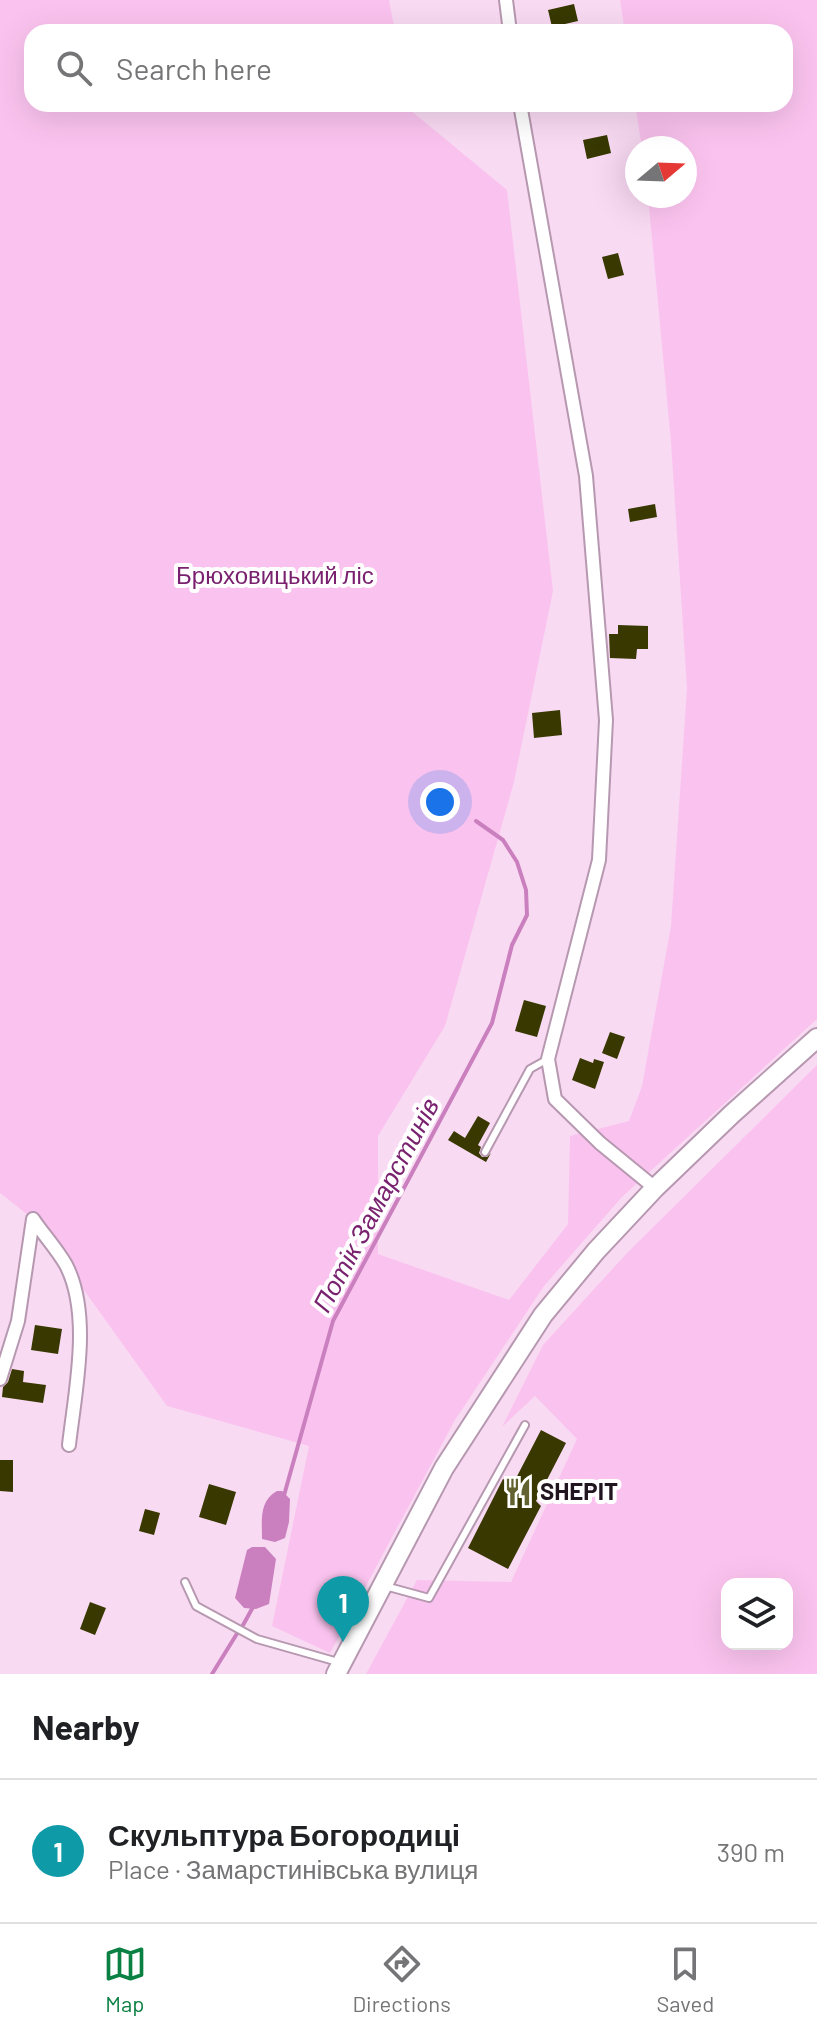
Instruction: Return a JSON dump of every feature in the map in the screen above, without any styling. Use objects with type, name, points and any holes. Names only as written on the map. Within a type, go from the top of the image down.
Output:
[{"type":"main road","points":[[339,1669],[444,1468],[543,1315],[596,1251],[655,1188],[817,1038]]},
{"type":"street","points":[[506,0],[509,24]]},
{"type":"street","points":[[521,112],[586,476],[606,720],[599,860],[548,1059],[555,1099],[600,1143],[655,1188]]},
{"type":"street","points":[[0,1379],[18,1321],[33,1219],[65,1265],[78,1298],[79,1333],[69,1445]]},
{"type":"lane","points":[[485,1152],[530,1069],[548,1059]]},
{"type":"lane","points":[[382,1584],[429,1598],[525,1425]]},
{"type":"lane","points":[[185,1582],[196,1606],[257,1639],[339,1669]]},
{"type":"green space","name":"Брюховицький ліс","points":[[0,0],[389,0],[394,24],[24,24],[24,112],[413,112],[507,190],[553,591],[514,782],[445,1026],[378,1136],[378,1254],[509,1300],[568,1224],[570,1136],[629,1121],[642,1086],[671,926],[687,688],[671,442],[649,208],[697,208],[697,136],[640,136],[636,112],[793,112],[793,24],[624,24],[620,0],[817,0],[817,1019],[622,1197],[544,1286],[455,1420],[330,1653],[272,1626],[309,1446],[167,1406],[33,1219],[0,1193]]},
{"type":"green space","points":[[817,1065],[817,1674],[366,1674],[417,1580],[511,1582],[577,1439],[535,1396],[502,1427],[543,1345],[627,1253]]},
{"type":"shaded area","points":[[277,1491],[282,1491],[290,1499],[285,1538],[275,1542],[262,1539],[262,1518],[267,1500]]},
{"type":"shaded area","points":[[265,1547],[276,1559],[269,1604],[256,1609],[244,1608],[235,1598],[247,1550]]},
{"type":"building","points":[[574,4],[578,21],[551,24],[548,10]]},
{"type":"building","points":[[607,135],[611,153],[587,159],[583,140]]},
{"type":"building","points":[[618,253],[624,275],[608,279],[602,257]]},
{"type":"building","points":[[655,504],[657,517],[630,522],[628,509]]},
{"type":"building","points":[[618,625],[648,626],[648,649],[637,649],[636,659],[610,658],[609,634],[618,634]]},
{"type":"building","points":[[560,710],[562,735],[534,738],[532,713]]},
{"type":"building","points":[[524,1000],[546,1006],[537,1037],[515,1031]]},
{"type":"building","points":[[610,1032],[625,1037],[617,1059],[602,1053]]},
{"type":"building","points":[[580,1058],[593,1063],[594,1059],[604,1062],[595,1089],[572,1080]]},
{"type":"building","points":[[478,1116],[490,1123],[478,1145],[482,1157],[491,1153],[486,1162],[448,1140],[454,1131],[465,1138]]},
{"type":"building","points":[[35,1325],[62,1329],[58,1354],[31,1350]]},
{"type":"building","points":[[12,1369],[24,1371],[23,1382],[46,1385],[43,1403],[2,1397],[3,1387]]},
{"type":"building","name":"SHEPIT","points":[[541,1430],[566,1443],[536,1501],[541,1506],[508,1569],[468,1548],[503,1479],[513,1484]]},
{"type":"building","points":[[0,1460],[13,1460],[13,1492],[0,1491]]},
{"type":"building","points":[[209,1484],[236,1492],[226,1525],[199,1517]]},
{"type":"building","points":[[145,1509],[160,1513],[154,1535],[139,1531]]},
{"type":"building","points":[[90,1602],[106,1608],[95,1635],[80,1629]]},
{"type":"waterway","name":"Потік Замарстинів","points":[[283,1499],[333,1321],[492,1023],[512,945],[527,915],[526,890],[517,862],[503,840],[476,821]]},
{"type":"waterway","name":"Потік Замарстинів","points":[[242,1627],[253,1607]]},
{"type":"waterway","name":"Потік Замарстинів","points":[[212,1674],[238,1632]]},
{"type":"place","name":"SHEPIT","points":[[518,1492]]},
{"type":"place","name":"Скульптура Богородиці","points":[[343,1642]]}]
